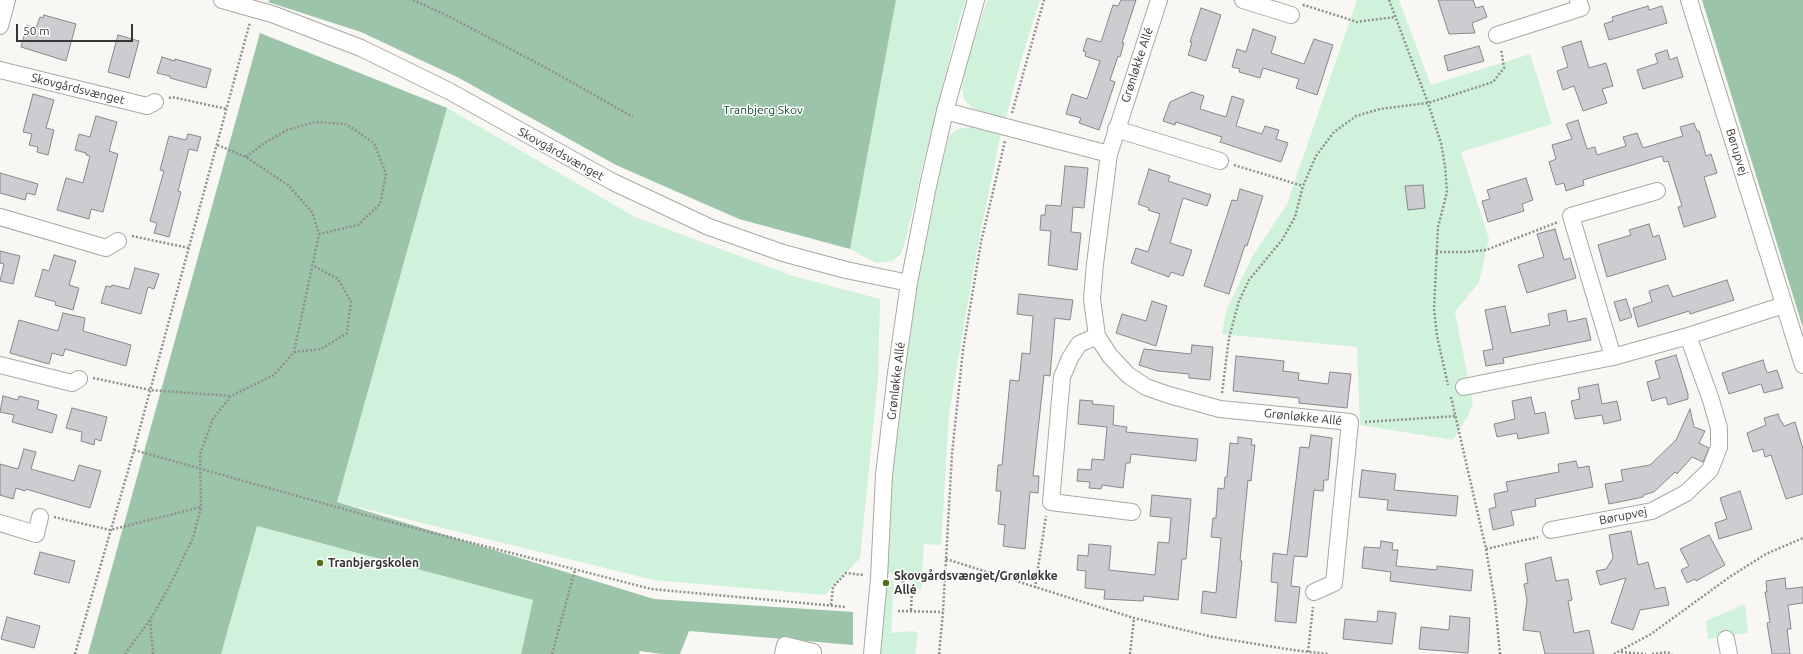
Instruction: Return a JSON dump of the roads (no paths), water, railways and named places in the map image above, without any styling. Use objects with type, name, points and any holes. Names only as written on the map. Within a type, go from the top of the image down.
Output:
[{"type":"street","points":[[0,26],[7,0]]},
{"type":"street","name":"Skovgårdsvænget","points":[[222,0],[254,8],[361,48],[449,91],[613,182],[710,227],[783,253],[846,270],[909,283]]},
{"type":"street","name":"Grønløkke Allé","points":[[872,654],[879,578],[884,476],[896,373],[909,283],[928,186],[945,111],[976,0]]},
{"type":"street","name":"Grønløkke Allé","points":[[1159,0],[1109,154],[1092,299],[1097,336],[1110,356],[1128,375],[1146,386],[1169,396],[1220,409],[1350,422],[1334,583],[1314,592]]},
{"type":"street","points":[[1243,0],[1291,15]]},
{"type":"street","points":[[1497,35],[1581,8],[1578,0]]},
{"type":"street","name":"Børupvej","points":[[1689,0],[1803,365]]},
{"type":"street","name":"Skovgårdsvænget","points":[[0,70],[147,106],[155,102]]},
{"type":"street","points":[[945,111],[1109,154]]},
{"type":"street","points":[[1116,129],[1220,161]]},
{"type":"street","points":[[1613,356],[1571,216],[1657,191]]},
{"type":"street","points":[[0,217],[106,248],[118,241]]},
{"type":"street","points":[[1457,388],[1613,356],[1688,336],[1784,305]]},
{"type":"street","points":[[1097,336],[1079,344],[1070,358],[1062,377],[1050,502],[1132,512]]},
{"type":"street","name":"Børupvej","points":[[1551,530],[1652,511],[1686,493],[1710,470],[1719,447],[1719,428],[1711,400],[1688,336]]},
{"type":"street","points":[[0,365],[72,383],[78,379]]},
{"type":"street","points":[[0,523],[36,534],[40,518]]},
{"type":"street","points":[[783,654],[785,645],[813,652]]},
{"type":"place","name":"Tranbjergskolen","points":[[320,563]]},
{"type":"place","name":"Skovgårdsvænget/Grønløkke Allé","points":[[886,583]]},
{"type":"park label","name":"Tranbjerg Skov","points":[[763,110]]}]
